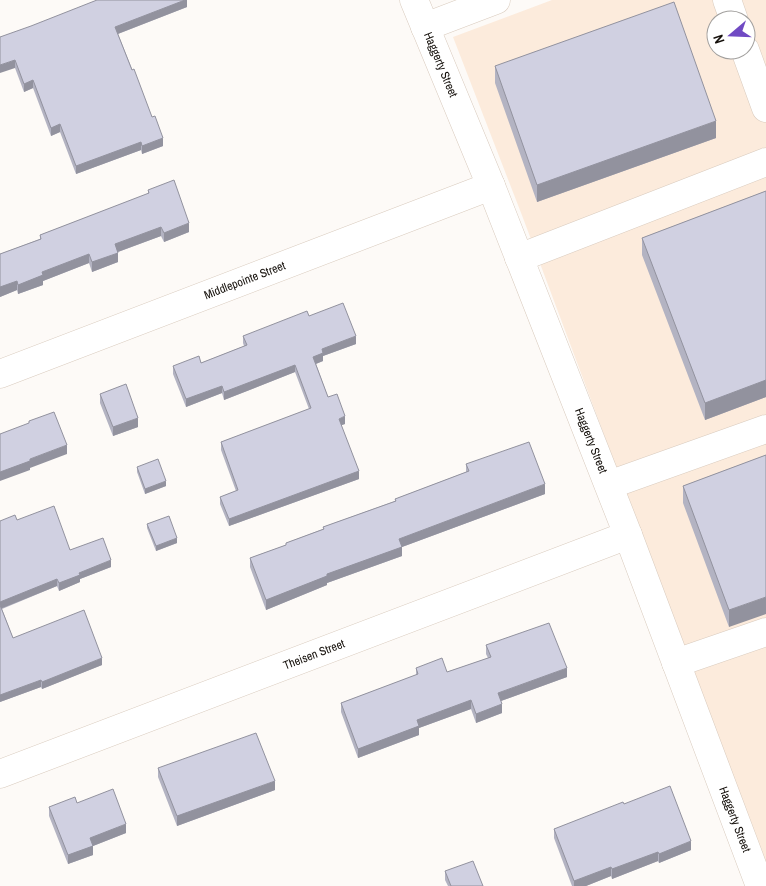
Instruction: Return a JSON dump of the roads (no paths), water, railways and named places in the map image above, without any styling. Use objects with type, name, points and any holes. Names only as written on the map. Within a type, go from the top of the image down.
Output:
[{"type":"street","name":"Haggerty Street","points":[[414,0],[491,186],[609,485],[760,886]]},
{"type":"street","points":[[425,27],[496,0]]},
{"type":"street","points":[[749,60],[766,108]]},
{"type":"street","points":[[519,258],[766,162]]},
{"type":"street","name":"Middlepointe Street","points":[[0,374],[491,186]]},
{"type":"street","points":[[609,485],[766,429]]},
{"type":"street","name":"Theisen Street","points":[[0,774],[628,535]]},
{"type":"street","points":[[676,663],[766,632]]}]
